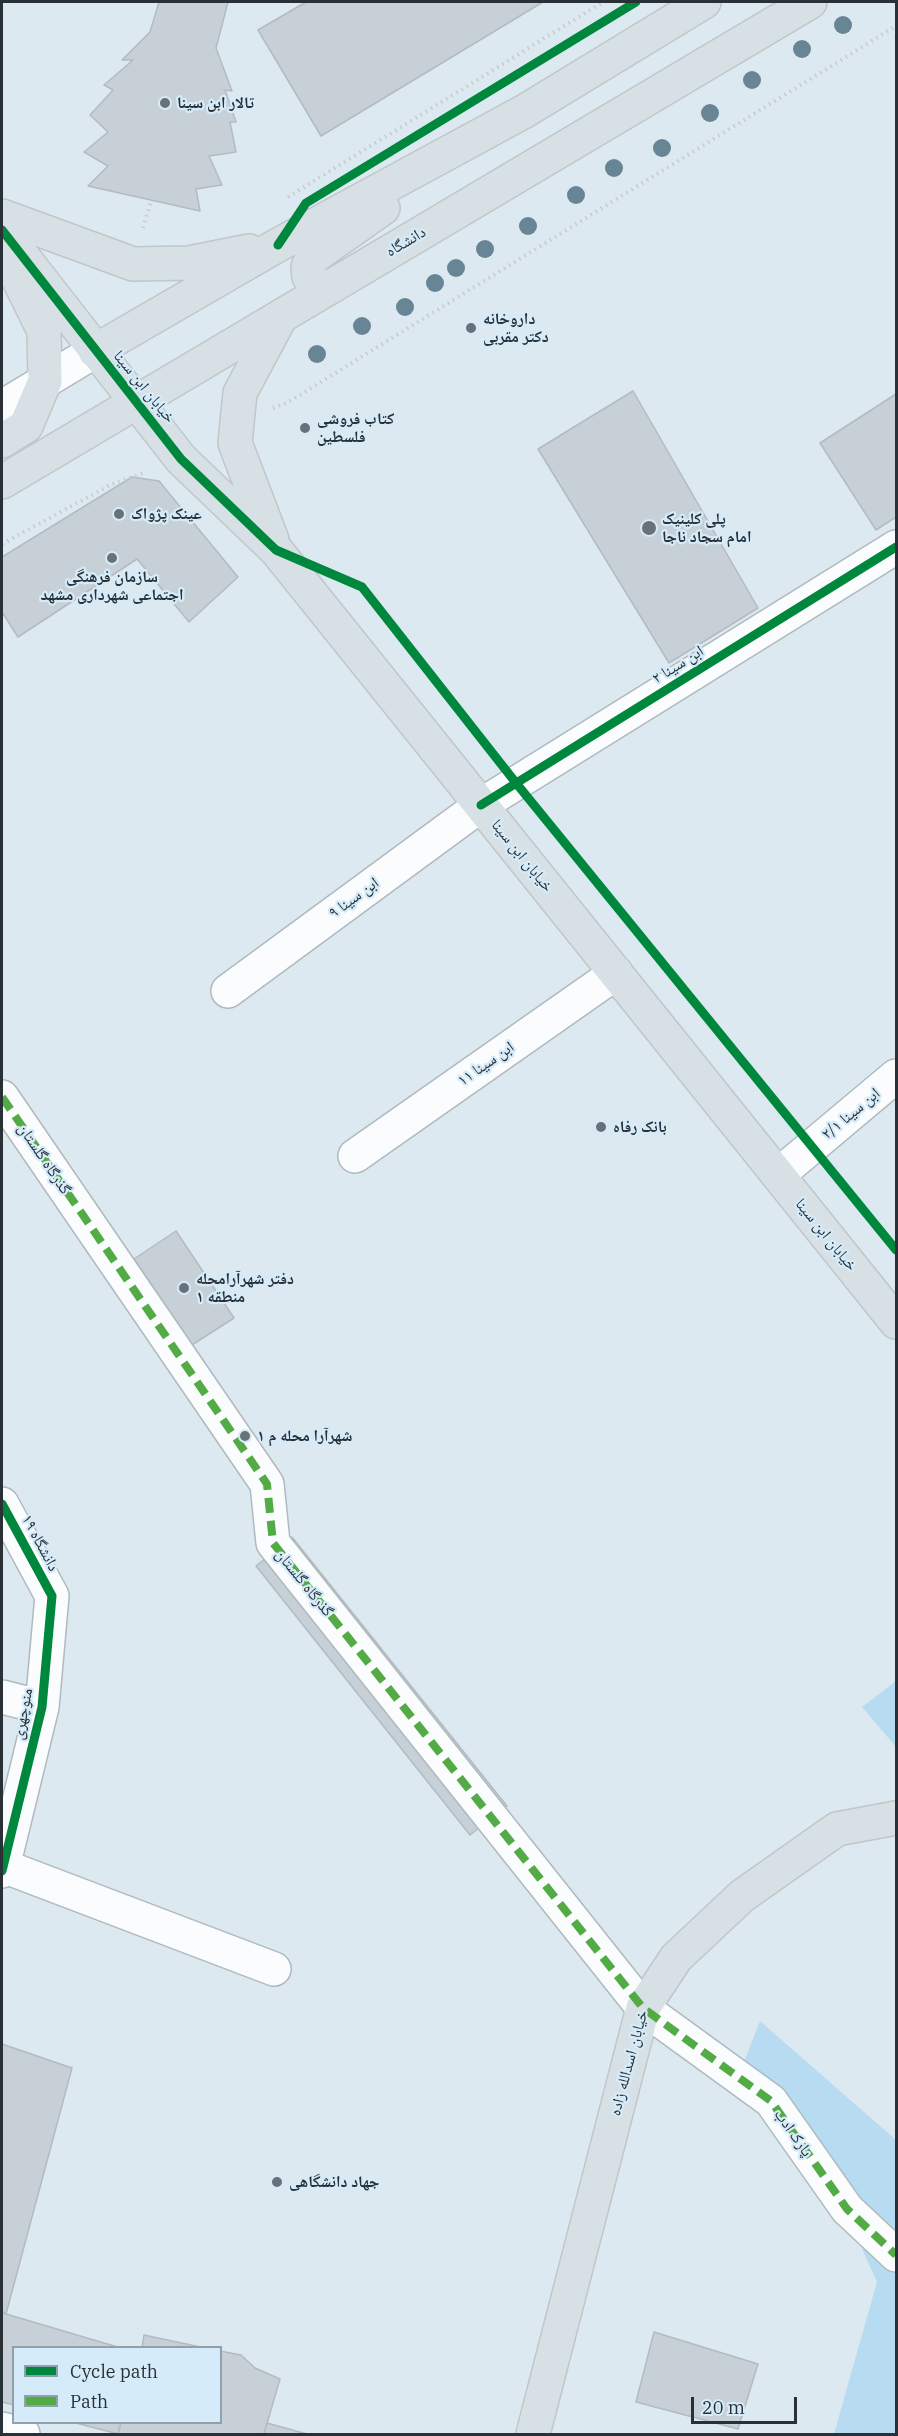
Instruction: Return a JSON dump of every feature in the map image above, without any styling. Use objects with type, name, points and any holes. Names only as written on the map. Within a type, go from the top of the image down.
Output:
[{"type":"main road","points":[[96,351],[278,244],[525,111],[704,2]]},
{"type":"main road","name":"دانشگاه","points":[[2,482],[810,2]]},
{"type":"main road","points":[[329,288],[314,285],[309,277],[308,267],[312,258],[525,111]]},
{"type":"main road","points":[[2,216],[133,264],[189,263],[278,244]]},
{"type":"main road","name":"خیابان ابن سینا","points":[[2,230],[181,459],[276,550],[897,1322]]},
{"type":"main road","points":[[2,243],[44,331],[45,381],[26,426],[2,441]]},
{"type":"main road","points":[[276,550],[235,443],[240,393],[280,317]]},
{"type":"main road","name":"خیابان اسدالله زاده","points":[[533,2434],[643,2008],[676,1958],[742,1896],[837,1829],[897,1818]]},
{"type":"street","points":[[2,407],[96,351]]},
{"type":"street","name":"ابن سینا ۲","points":[[481,805],[894,548]]},
{"type":"street","name":"ابن سینا ۹","points":[[228,991],[481,805]]},
{"type":"street","name":"ابن سینا ۱۱","points":[[355,1156],[616,973]]},
{"type":"street","name":"ابن سینا ۲/۱","points":[[778,1175],[897,1076]]},
{"type":"street","name":"گذرگاه گلستان","points":[[2,1097],[267,1484],[273,1543],[643,2008]]},
{"type":"street","name":"دانشگاه ۱۹","points":[[2,1504],[52,1596]]},
{"type":"street","name":"منوچهری","points":[[2,1868],[42,1707],[52,1596]]},
{"type":"street","points":[[2,1697],[42,1707]]},
{"type":"street","points":[[2,1868],[274,1969]]},
{"type":"street","name":"پارک ادب","points":[[643,2008],[771,2101],[847,2209],[897,2255]]},
{"type":"street","points":[[2,2429],[22,2434]]},
{"type":"path","points":[[287,197],[603,2]]},
{"type":"path","points":[[237,422],[287,403],[897,26]]},
{"type":"path","points":[[2,544],[112,484],[181,459]]},
{"type":"shaded area","points":[[896,1681],[896,1747],[862,1707]]},
{"type":"shaded area","points":[[760,2021],[896,2140],[896,2434],[834,2434],[877,2282],[805,2122],[733,2090]]},
{"type":"building","name":"تالار ابن سینا","points":[[159,2],[228,2],[216,48],[232,91],[225,90],[236,122],[230,122],[236,152],[209,156],[222,185],[196,189],[200,211],[88,186],[108,166],[84,152],[108,132],[90,115],[113,90],[104,85],[133,60],[122,60],[150,32]]},
{"type":"building","points":[[306,2],[543,2],[321,136],[258,30]]},
{"type":"building","name":"پلی کلینیک امام سجاد ناجا","points":[[633,391],[758,608],[669,663],[538,449]]},
{"type":"building","points":[[896,394],[896,517],[876,530],[820,443]]},
{"type":"building","name":"سازمان فرهنگی اجتماعی شهرداری مشهد","points":[[132,477],[159,481],[238,577],[189,622],[137,559],[18,637],[2,612],[2,557]]},
{"type":"building","name":"دفتر شهرآرامحله منطقه ۱","points":[[176,1231],[234,1318],[192,1345],[134,1259]]},
{"type":"building","points":[[292,1537],[507,1806],[470,1835],[256,1566]]},
{"type":"building","points":[[2,2044],[72,2068],[6,2314],[2,2312]]},
{"type":"building","points":[[2,2312],[114,2346],[12,2346],[12,2404],[2,2402]]},
{"type":"building","points":[[654,2332],[758,2364],[738,2429],[636,2402]]},
{"type":"building","points":[[144,2335],[196,2346],[142,2346]]},
{"type":"building","points":[[222,2351],[241,2355],[255,2368],[280,2379],[264,2434],[118,2434],[120,2424],[222,2424]]},
{"type":"building","points":[[267,2423],[307,2434],[264,2434]]},
{"type":"building","points":[[80,2424],[120,2424],[118,2434]]},
{"type":"marked path","points":[[2,1097],[267,1484],[273,1543],[643,2008],[771,2101],[847,2209],[896,2255]]},
{"type":"cycle path","points":[[278,245],[306,203],[636,2]]},
{"type":"cycle path","points":[[2,230],[181,459],[276,550],[362,587],[516,783],[896,1250]]},
{"type":"cycle path","points":[[481,805],[896,547]]},
{"type":"cycle path","points":[[2,1504],[52,1596],[42,1707],[2,1871]]},
{"type":"place","name":"تالار ابن سینا","points":[[165,103]]},
{"type":"place","name":"داروخانه دکتر مقربی","points":[[471,328]]},
{"type":"place","name":"کتاب فروشی فلسطین","points":[[305,428]]},
{"type":"place","name":"عینک پژواک","points":[[119,514]]},
{"type":"place","name":"پلی کلینیک امام سجاد ناجا","points":[[649,528]]},
{"type":"place","name":"سازمان فرهنگی اجتماعی شهرداری مشهد","points":[[112,558]]},
{"type":"place","name":"بانک رفاه","points":[[601,1127]]},
{"type":"place","name":"دفتر شهرآرامحله منطقه ۱","points":[[184,1288]]},
{"type":"place","name":"شهرآرا محله م ۱","points":[[245,1436]]},
{"type":"place","name":"جهاد دانشگاهی","points":[[277,2182]]}]
